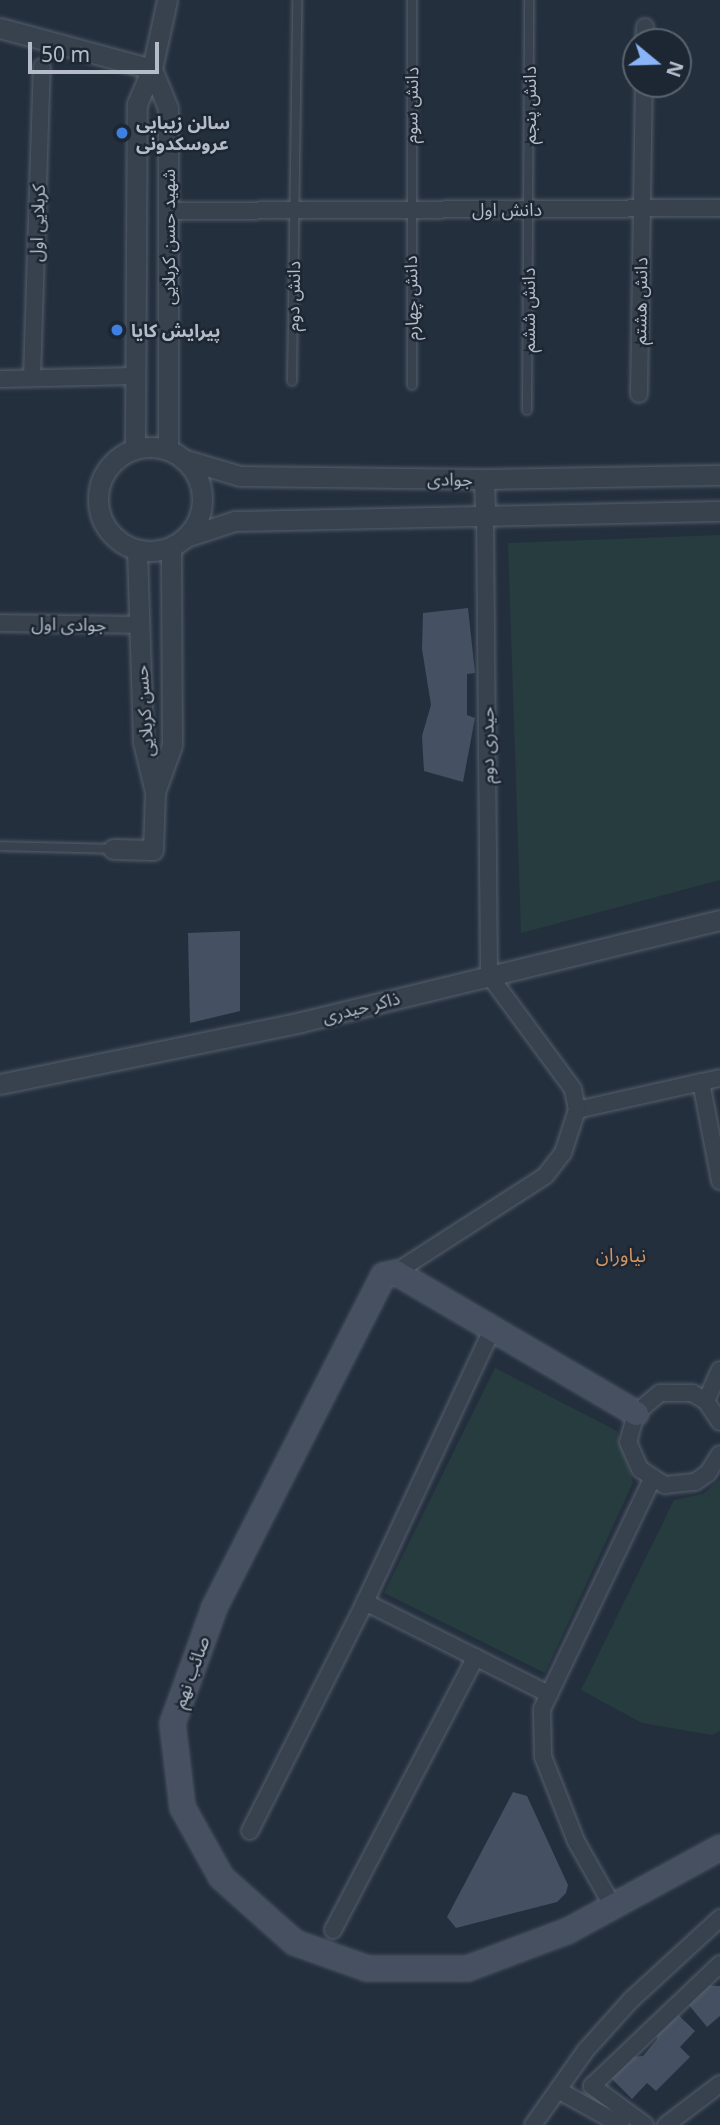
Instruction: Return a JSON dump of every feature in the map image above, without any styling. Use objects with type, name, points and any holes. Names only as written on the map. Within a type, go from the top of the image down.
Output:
[{"type":"main road","points":[[396,1272],[636,1413]]},
{"type":"main road","name":"صائب نهم","points":[[396,1272],[383,1275],[214,1607],[172,1723],[182,1807],[221,1877],[294,1942],[367,1968],[467,1968],[568,1930],[720,1846]]},
{"type":"street","name":"شهید حسن کربلایی","points":[[135,449],[138,104],[152,69],[167,0]]},
{"type":"street","points":[[0,28],[152,69]]},
{"type":"street","name":"کربلایی اول","points":[[32,379],[41,67]]},
{"type":"street","name":"شهید حسن کربلایی","points":[[152,69],[168,108],[168,211],[176,455]]},
{"type":"street","name":"دانش هشتم","points":[[639,394],[644,98]]},
{"type":"street","name":"دانش اول","points":[[168,211],[720,208]]},
{"type":"street","points":[[0,379],[136,376]]},
{"type":"street","points":[[135,449],[176,455],[201,489],[196,523],[178,542],[137,550],[110,532],[98,501],[108,469],[135,449]]},
{"type":"street","name":"جوادی","points":[[176,455],[240,476],[484,480],[720,475]]},
{"type":"street","points":[[484,480],[485,515]]},
{"type":"street","name":"جوادی","points":[[178,542],[235,521],[720,511]]},
{"type":"street","name":"حیدری دوم","points":[[485,515],[489,975]]},
{"type":"street","name":"حسن کربلایی","points":[[155,792],[172,745],[178,542]]},
{"type":"street","name":"حسن کربلایی","points":[[137,550],[143,742],[155,792]]},
{"type":"street","name":"جوادی اول","points":[[0,623],[139,625]]},
{"type":"street","points":[[113,849],[153,850],[155,792]]},
{"type":"street","name":"ذاکر حیدری","points":[[0,1084],[301,1022],[720,920]]},
{"type":"street","points":[[396,1272],[545,1176],[564,1153],[577,1110],[573,1089],[489,975]]},
{"type":"street","points":[[577,1110],[720,1078]]},
{"type":"street","points":[[701,1083],[720,1181]]},
{"type":"street","points":[[250,1831],[365,1602],[493,1328]]},
{"type":"street","points":[[706,1401],[720,1370]]},
{"type":"street","points":[[719,1459],[695,1482],[673,1485],[652,1479],[632,1457],[628,1442],[636,1413],[652,1397],[676,1390],[706,1401],[720,1422]]},
{"type":"street","points":[[612,1905],[576,1841],[543,1757],[542,1709],[652,1479]]},
{"type":"street","points":[[365,1602],[549,1694]]},
{"type":"street","points":[[333,1930],[476,1657]]},
{"type":"street","points":[[533,2125],[632,1999],[720,1918]]},
{"type":"street","points":[[645,2125],[592,2087],[720,1964]]},
{"type":"street","points":[[666,2125],[720,2084]]},
{"type":"street","points":[[558,2090],[621,2125]]},
{"type":"lane","points":[[294,211],[297,0]]},
{"type":"lane","name":"دانش سوم","points":[[410,210],[412,0]]},
{"type":"lane","name":"دانش پنجم","points":[[528,209],[529,0]]},
{"type":"lane","name":"دانش ششم","points":[[527,410],[528,209]]},
{"type":"lane","name":"دانش چهارم","points":[[410,210],[412,385]]},
{"type":"lane","name":"دانش دوم","points":[[292,381],[294,211]]},
{"type":"lane","points":[[0,846],[113,849]]},
{"type":"green space","points":[[720,535],[720,880],[521,933],[508,543]]},
{"type":"green space","points":[[495,1368],[617,1431],[633,1483],[545,1673],[384,1593]]},
{"type":"green space","points":[[720,1479],[720,1731],[712,1735],[642,1723],[581,1690],[674,1500],[703,1494]]},
{"type":"building","points":[[468,608],[475,673],[467,674],[467,715],[475,718],[463,782],[424,771],[422,736],[431,705],[422,649],[423,613]]},
{"type":"building","points":[[240,931],[240,1011],[190,1023],[188,933]]},
{"type":"building","points":[[513,1792],[527,1796],[568,1885],[566,1893],[557,1902],[456,1928],[447,1917]]},
{"type":"building","points":[[701,1985],[720,1986],[720,2016],[707,2027],[684,1999]]},
{"type":"building","points":[[670,2007],[695,2031],[680,2047],[690,2057],[656,2091],[647,2083],[632,2099],[607,2074],[622,2058],[643,2056],[657,2039],[656,2021]]},
{"type":"place","name":"سالن زیبایی عروسکدونی","points":[[122,133]]},
{"type":"place","name":"پیرایش کایا","points":[[117,330]]},
{"type":"district","name":"نیاوران","points":[[621,1256]]}]
